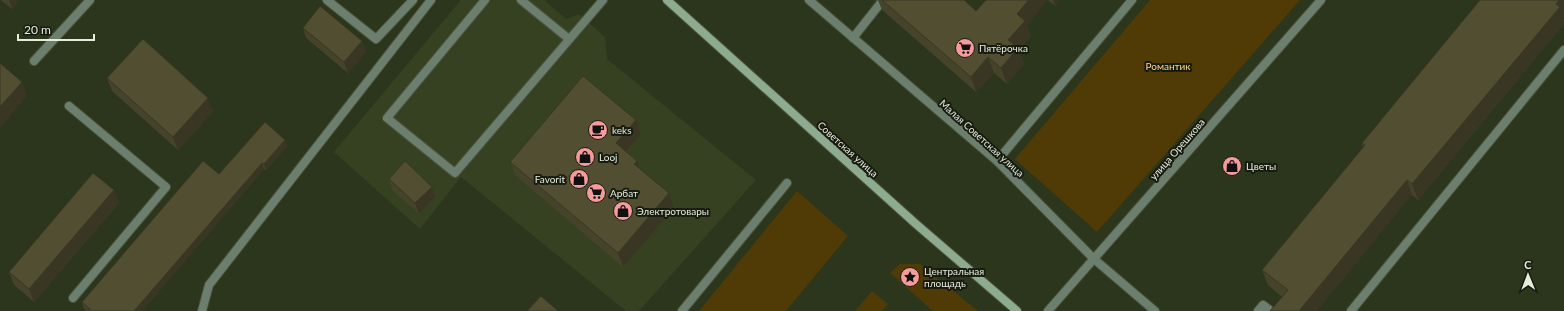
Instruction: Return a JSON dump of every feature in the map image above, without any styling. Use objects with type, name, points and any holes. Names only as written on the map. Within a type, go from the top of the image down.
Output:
[{"type":"main road","name":"Советская улица","points":[[667,0],[911,219],[1017,311]]},
{"type":"street","points":[[34,61],[90,0]]},
{"type":"street","points":[[328,0],[376,39],[413,0]]},
{"type":"street","points":[[202,311],[209,285],[431,0]]},
{"type":"street","points":[[485,0],[387,118],[455,173],[603,0]]},
{"type":"street","points":[[521,0],[569,39]]},
{"type":"street","name":"Малая Советская улица","points":[[809,0],[997,161],[1094,259],[1155,311]]},
{"type":"street","points":[[853,38],[883,0]]},
{"type":"street","points":[[997,161],[1132,0]]},
{"type":"street","name":"улица Орешкова","points":[[1048,311],[1321,0]]},
{"type":"street","points":[[1351,311],[1564,50]]},
{"type":"street","points":[[69,106],[166,187],[73,298]]},
{"type":"street","points":[[682,311],[788,183]]},
{"type":"street","points":[[1258,311],[1264,305],[1271,311]]},
{"type":"shaded area","points":[[461,0],[544,0],[566,19],[579,14],[605,37],[607,59],[756,180],[639,311],[626,311],[461,177],[420,229],[334,152]]},
{"type":"green space","name":"Романтик","points":[[1150,0],[1300,0],[1097,232],[1015,159]]},
{"type":"green space","points":[[797,191],[848,236],[786,311],[699,311]]},
{"type":"green space","points":[[900,264],[920,264],[978,311],[933,311],[890,273]]},
{"type":"green space","points":[[872,291],[888,304],[882,311],[855,311]]},
{"type":"building","points":[[882,0],[964,0],[976,11],[986,0],[1029,0],[1017,14],[1025,21],[1008,40],[1018,48],[1001,68],[988,57],[971,77]]},
{"type":"building","points":[[1480,0],[1559,0],[1556,4],[1560,7],[1412,184],[1407,180],[1299,311],[1270,311],[1288,290],[1262,270],[1365,145],[1362,143]]},
{"type":"building","points":[[320,6],[362,41],[344,62],[303,28]]},
{"type":"building","points":[[143,39],[208,98],[173,137],[107,78]]},
{"type":"building","points":[[0,63],[22,82],[0,107]]},
{"type":"building","name":"Арбат","points":[[583,76],[636,120],[616,143],[637,161],[634,164],[669,193],[618,253],[510,162]]},
{"type":"building","points":[[265,122],[285,140],[264,164],[262,163],[134,311],[92,311],[82,302],[203,161],[219,174]]},
{"type":"building","points":[[405,161],[432,187],[415,203],[389,179]]},
{"type":"building","points":[[93,173],[114,190],[29,289],[9,272]]},
{"type":"building","points":[[541,296],[558,311],[527,311]]},
{"type":"place","name":"Пятёрочка","points":[[965,48]]},
{"type":"place","name":"keks","points":[[598,130]]},
{"type":"place","name":"Looj","points":[[585,157]]},
{"type":"place","name":"Цветы","points":[[1232,166]]},
{"type":"place","name":"Favorit","points":[[579,179]]},
{"type":"place","name":"Арбат","points":[[596,193]]},
{"type":"place","name":"Электротовары","points":[[623,211]]},
{"type":"place","name":"Центральная площадь","points":[[910,277]]}]
